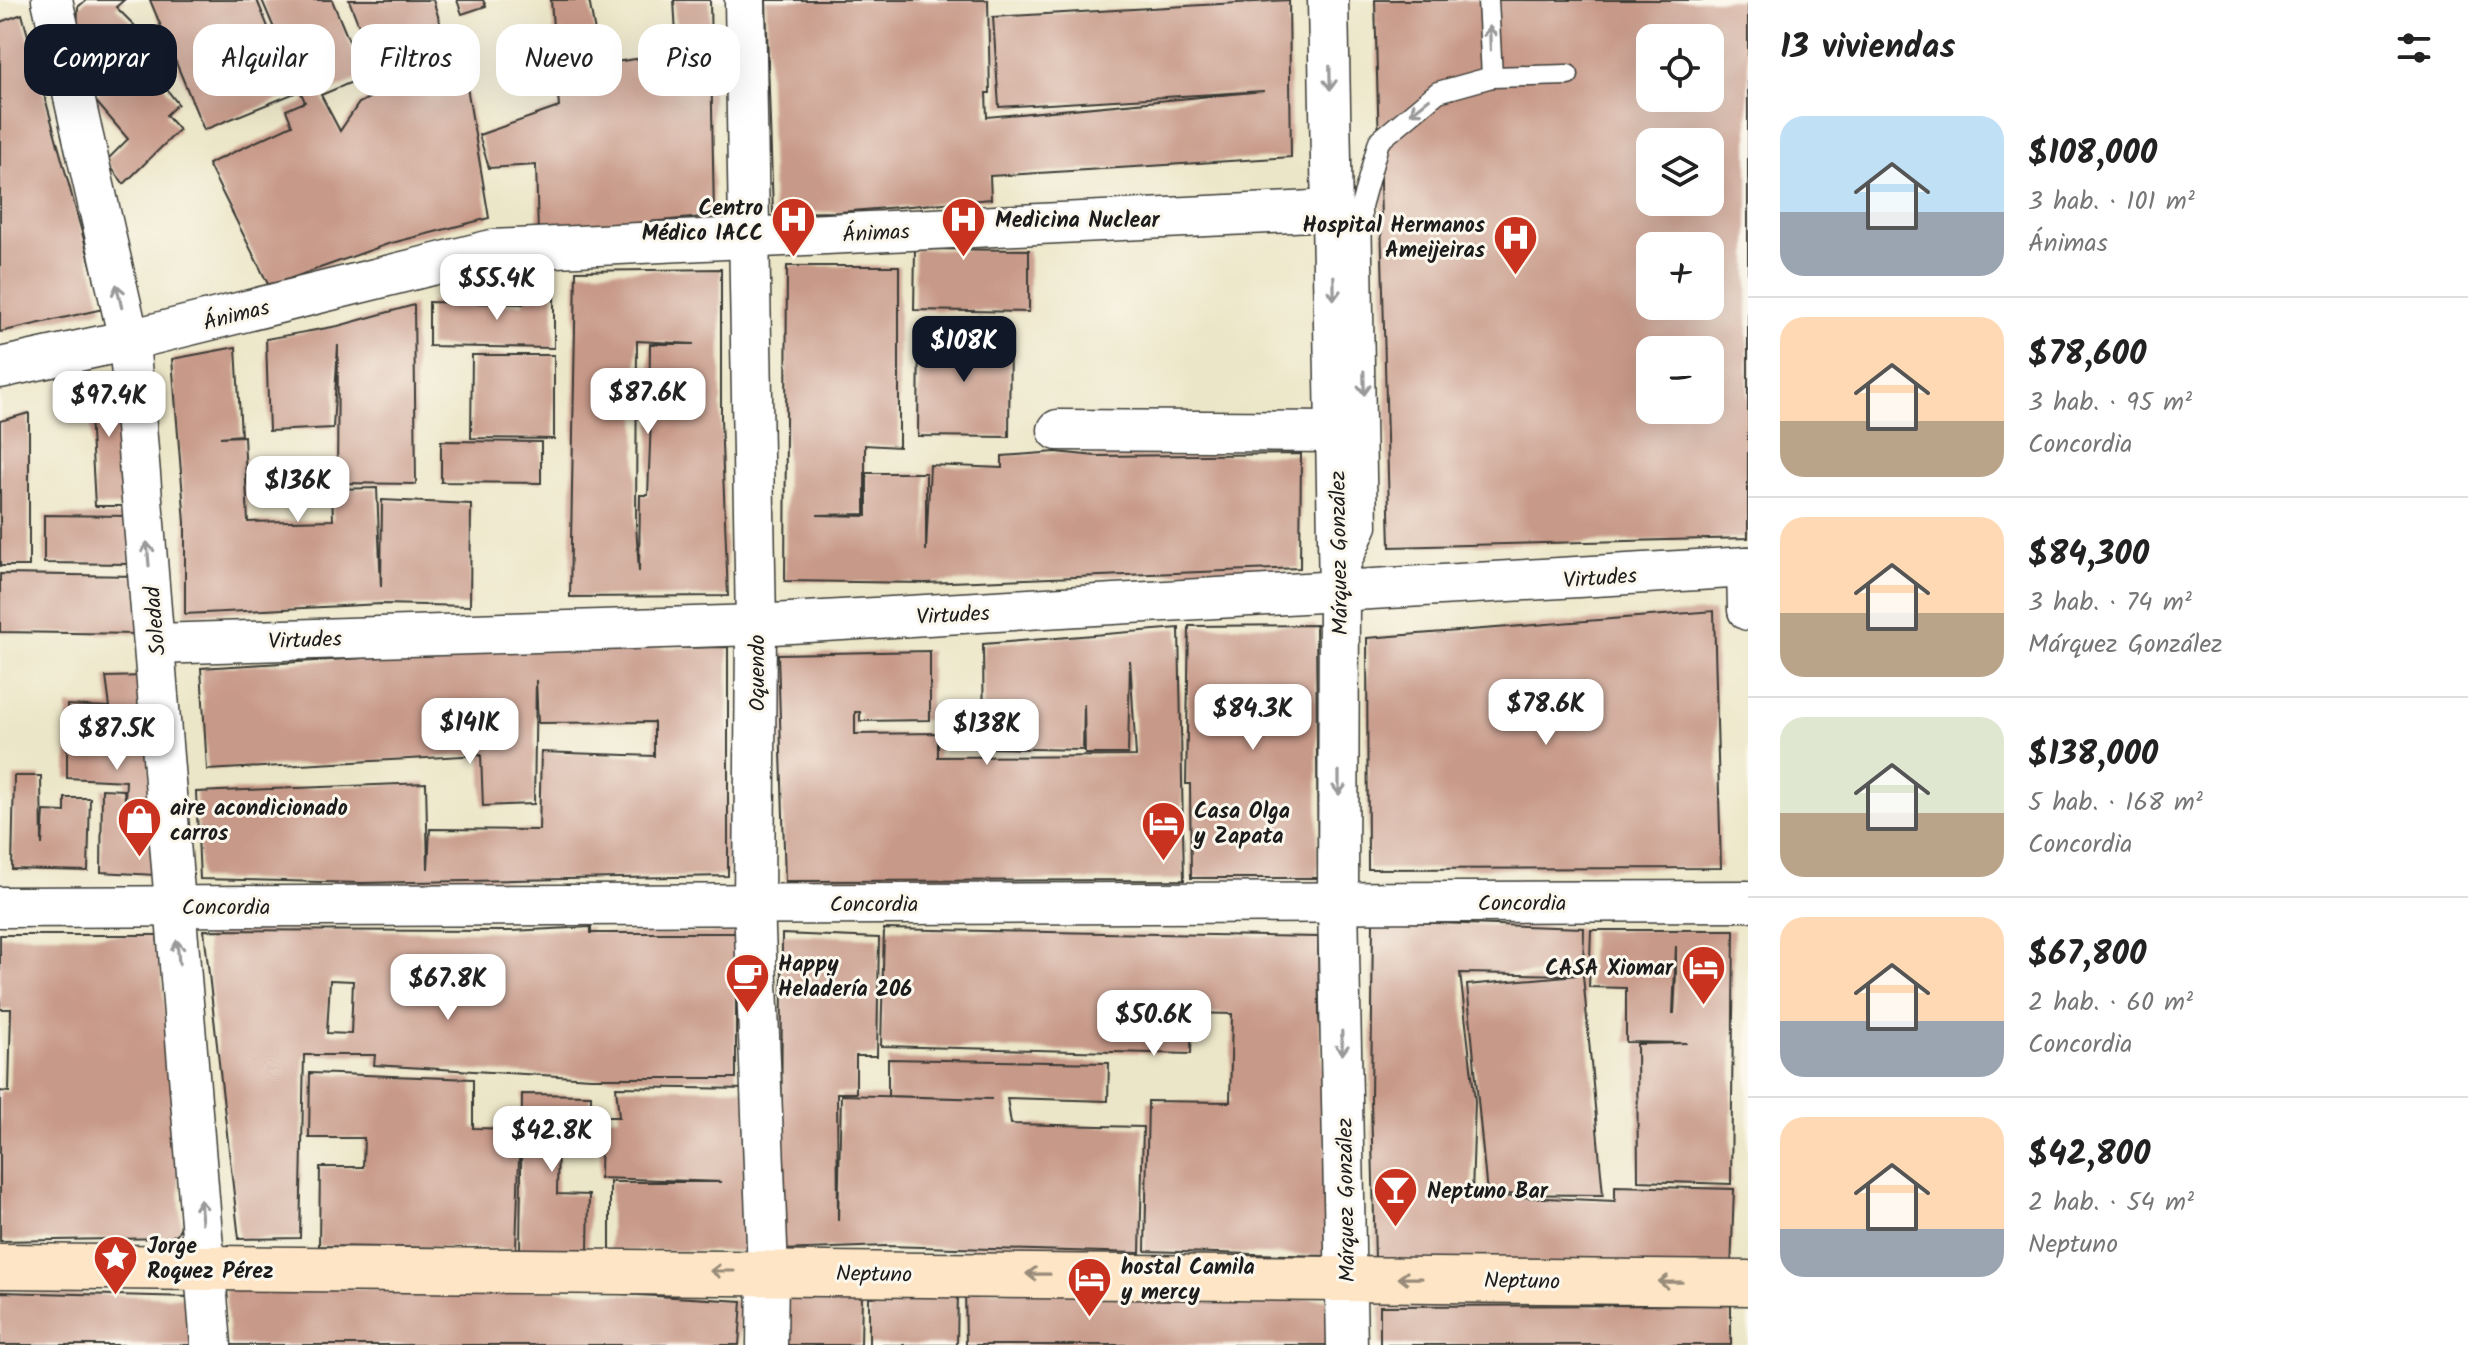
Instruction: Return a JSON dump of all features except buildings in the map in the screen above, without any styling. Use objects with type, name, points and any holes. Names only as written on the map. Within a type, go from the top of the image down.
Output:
[{"type":"street","name":"Soledad","points":[[52,0],[129,340],[211,1345]]},
{"type":"street","name":"Oquendo","points":[[745,0],[752,238],[756,625],[754,904],[768,1272],[767,1345]]},
{"type":"street","name":"Márquez González","points":[[1328,0],[1339,593],[1338,902],[1347,1345]]},
{"type":"street","name":"Ánimas","points":[[0,368],[129,340],[492,250],[1333,210]]},
{"type":"street","points":[[1058,430],[1336,432]]},
{"type":"street","name":"Virtudes","points":[[156,644],[756,625],[1748,567]]},
{"type":"street","points":[[1748,567],[1748,610]]},
{"type":"street","name":"Concordia","points":[[0,907],[1748,901]]},
{"type":"street","name":"Neptuno","points":[[0,1266],[1748,1283]]},
{"type":"lane","points":[[1488,0],[1492,77]]},
{"type":"lane","points":[[1339,593],[1367,527],[1361,206],[1379,141],[1438,92],[1492,77],[1568,75]]},
{"type":"place","name":"Medicina Nuclear","points":[[964,258]]},
{"type":"place","name":"Centro Médico IACC","points":[[794,259]]},
{"type":"place","name":"Hospital Hermanos Ameijeiras","points":[[1516,276]]},
{"type":"place","name":"aire acondicionado carros","points":[[139,859]]},
{"type":"place","name":"Casa Olga y Zapata","points":[[1163,862]]},
{"type":"place","name":"CASA Xiomar","points":[[1704,1006]]},
{"type":"place","name":"Happy Heladería 206","points":[[747,1015]]},
{"type":"place","name":"Neptuno Bar","points":[[1396,1229]]},
{"type":"place","name":"Jorge Roquez Pérez","points":[[116,1297]]},
{"type":"place","name":"hostal Camila y mercy","points":[[1090,1318]]}]
